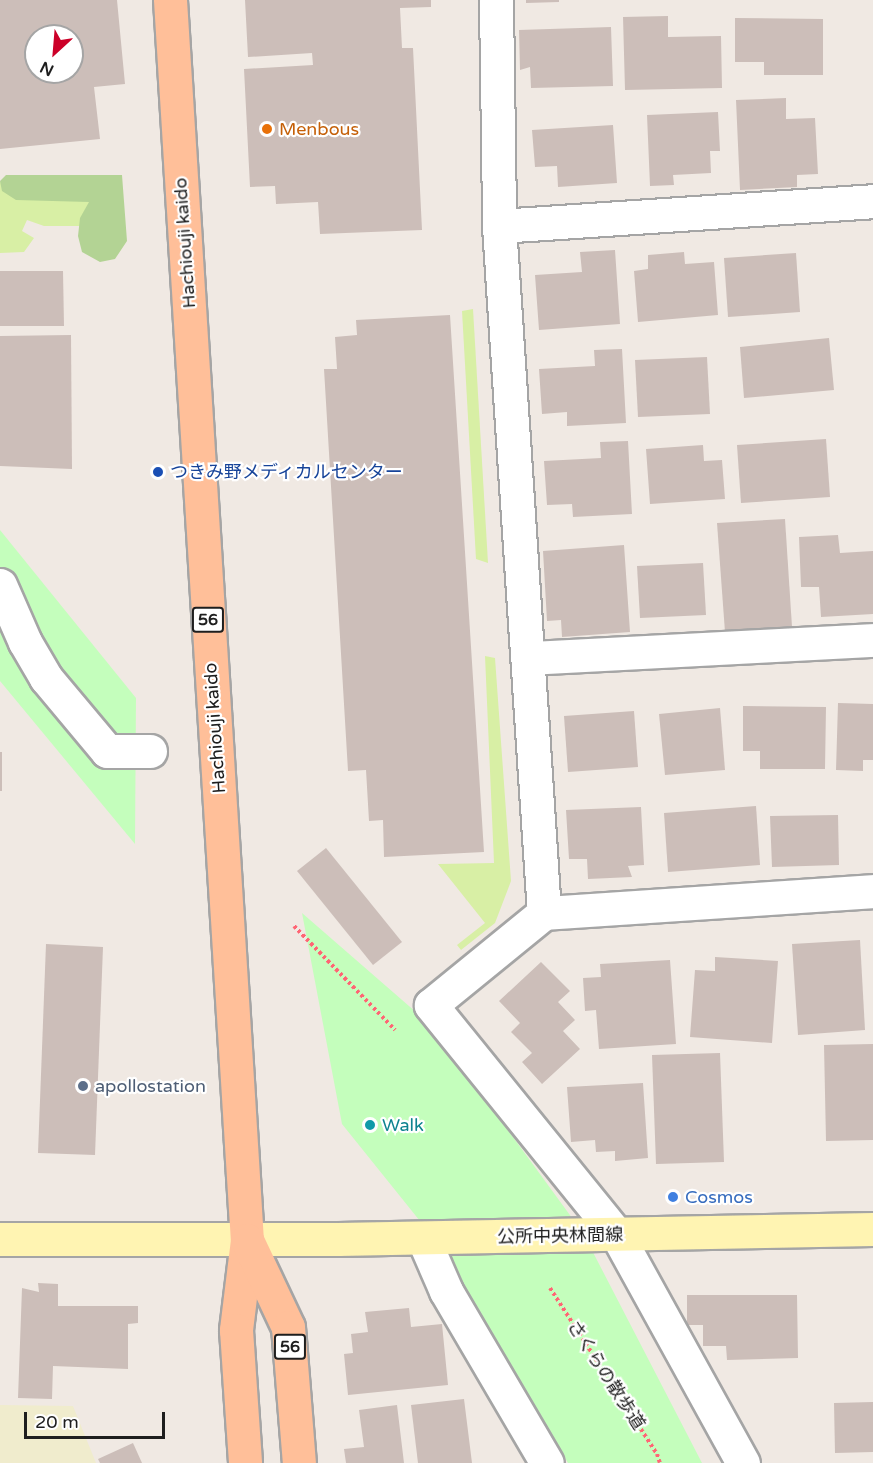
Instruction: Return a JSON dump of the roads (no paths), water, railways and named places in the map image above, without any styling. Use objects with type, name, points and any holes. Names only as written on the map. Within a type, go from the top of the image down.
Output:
[{"type":"main road","name":"Hachiouji kaido","points":[[170,0],[248,1240],[236,1330],[245,1463]]},
{"type":"main road","name":"Hachiouji kaido","points":[[248,1240],[288,1328],[299,1463]]},
{"type":"street","points":[[496,0],[499,226],[544,913]]},
{"type":"street","points":[[499,226],[873,201]]},
{"type":"street","points":[[0,585],[25,642],[46,678],[107,751],[150,751]]},
{"type":"street","points":[[529,658],[873,640]]},
{"type":"street","points":[[743,1463],[616,1235],[431,1005],[544,913],[873,891]]},
{"type":"street","name":"公所中央林間線","points":[[0,1239],[423,1238],[873,1229]]},
{"type":"street","points":[[423,1238],[446,1292],[547,1463]]},
{"type":"place","name":"Menbous","points":[[267,129]]},
{"type":"place","name":"つきみ野メディカルセンター","points":[[158,472]]},
{"type":"place","name":"apollostation","points":[[83,1086]]},
{"type":"place","name":"Walk","points":[[370,1125]]},
{"type":"place","name":"Cosmos","points":[[673,1197]]}]
